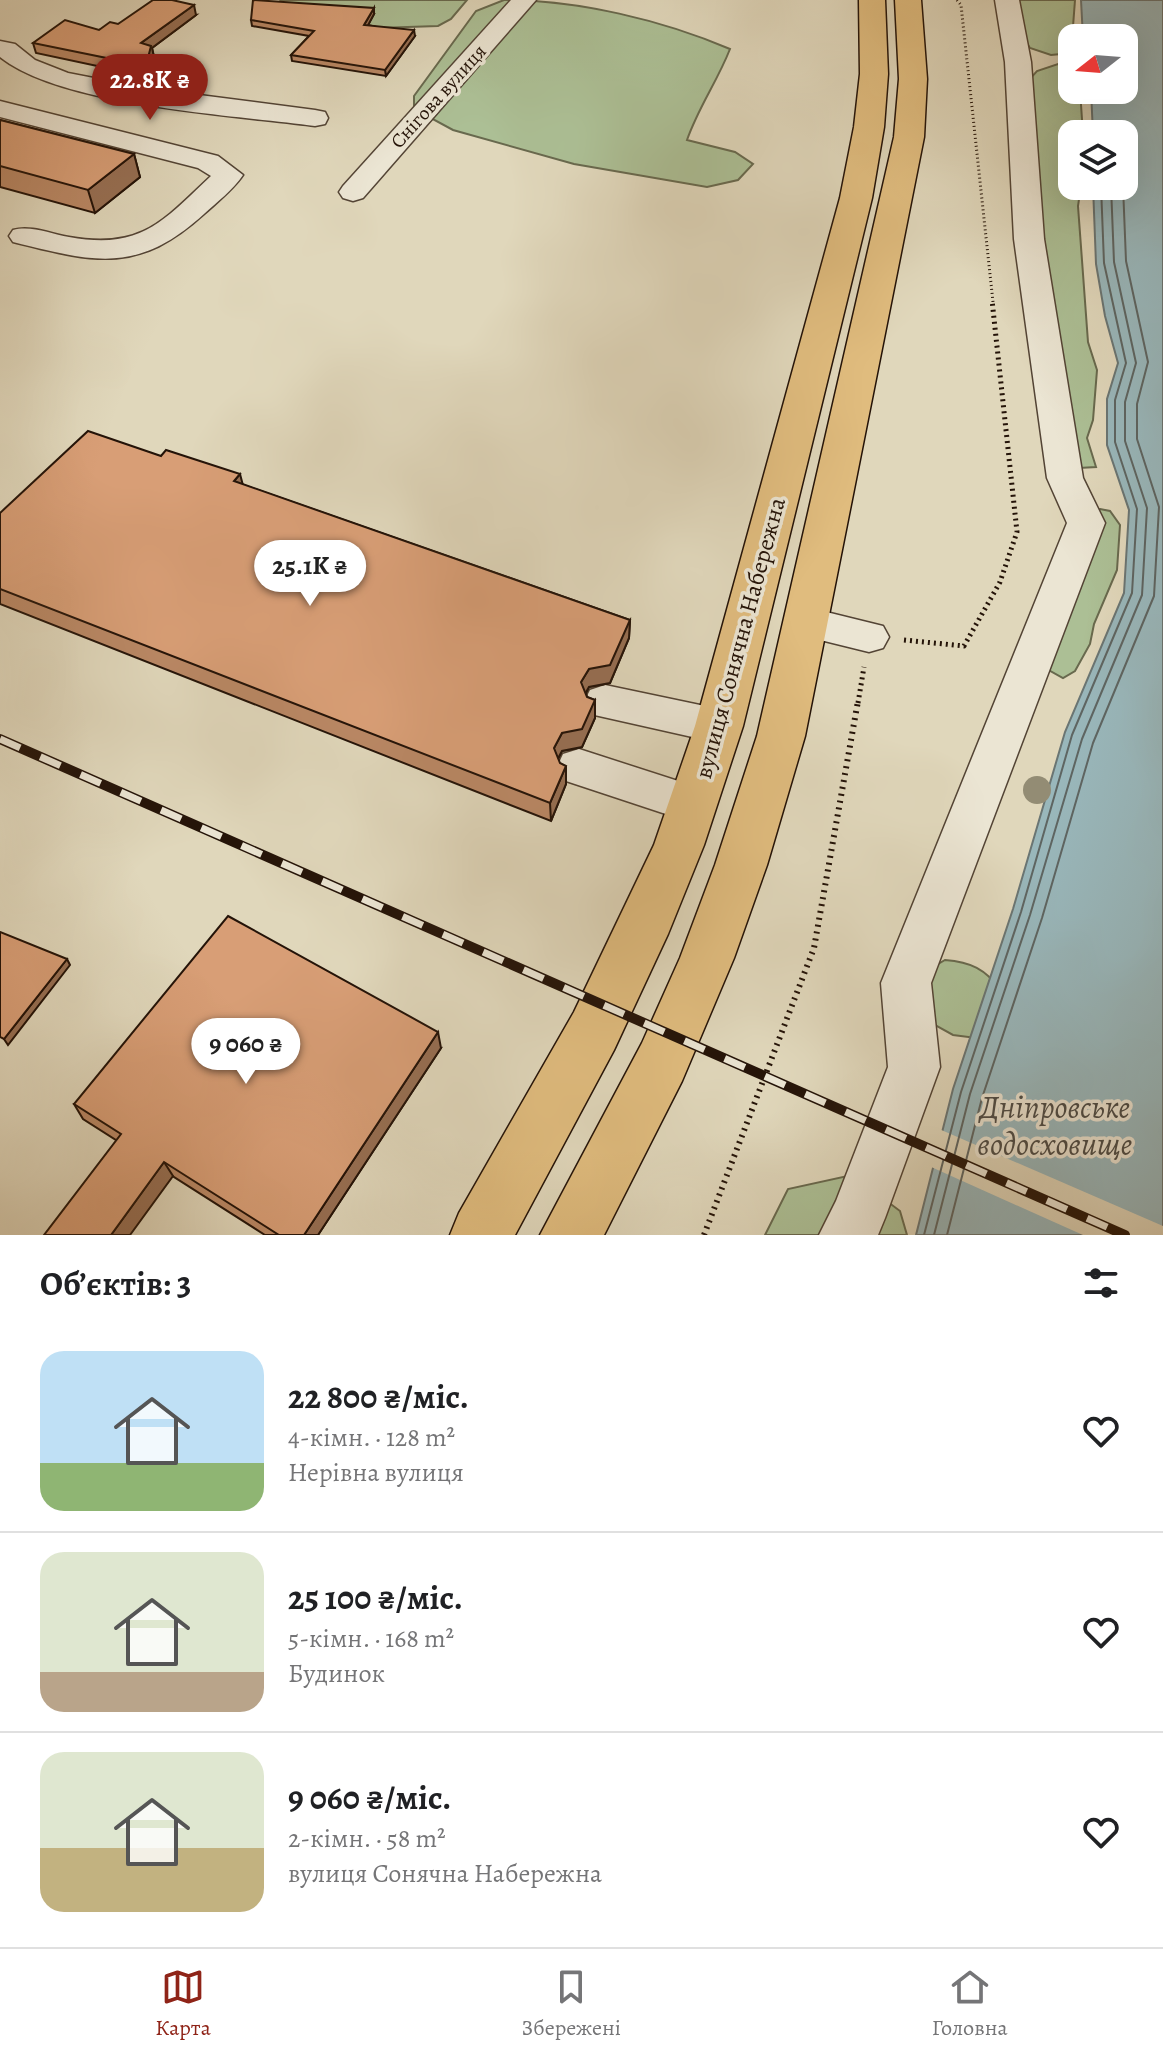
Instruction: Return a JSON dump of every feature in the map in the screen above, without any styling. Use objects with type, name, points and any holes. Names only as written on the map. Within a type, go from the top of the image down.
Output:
[{"type":"main road","name":"вулиця Сонячна Набережна","points":[[481,1235],[594,1031],[641,934],[693,804],[719,726],[856,198],[869,127],[874,74],[872,0]]},
{"type":"main road","points":[[571,1235],[662,1062],[707,958],[741,865],[781,736],[909,137],[913,79],[908,0]]},
{"type":"street","name":"Снігова вулиця","points":[[353,192],[524,0]]},
{"type":"street","points":[[847,1235],[857,1218],[914,1067],[906,983],[1086,523],[1065,478],[1032,254],[1018,62],[1007,0]]},
{"type":"street","points":[[0,49],[6,49],[26,65],[61,79],[145,96],[315,118]]},
{"type":"street","points":[[0,109],[208,162],[229,175],[148,243],[114,249],[74,247],[24,236]]},
{"type":"street","points":[[806,622],[869,637]]},
{"type":"street","points":[[605,702],[719,726]]},
{"type":"street","points":[[579,767],[693,804]]},
{"type":"green space","points":[[281,0],[467,0],[451,19],[438,26],[346,29],[274,9]]},
{"type":"green space","points":[[504,0],[561,4],[619,14],[676,29],[730,49],[687,140],[735,152],[753,164],[738,180],[707,187],[574,164],[453,130],[414,109],[414,96],[476,11]]},
{"type":"green space","points":[[1015,0],[1075,0],[1073,24],[1058,24],[1058,54],[1030,48],[1023,37]]},
{"type":"green space","points":[[1058,64],[1058,104],[1081,104],[1082,120],[1058,120],[1058,200],[1079,200],[1088,342],[1097,370],[1093,420],[1087,438],[1096,467],[1079,468],[1051,337],[1027,82],[1037,71]]},
{"type":"green space","points":[[1100,509],[1110,511],[1120,525],[1117,570],[1094,624],[1090,644],[1075,671],[1063,678],[1045,668],[1092,513]]},
{"type":"green space","points":[[945,960],[977,968],[1001,990],[976,1038],[953,1035],[933,1024],[928,970]]},
{"type":"green space","points":[[852,1175],[900,1211],[907,1235],[765,1235],[788,1189]]},
{"type":"water","name":"Дніпровське водосховище","points":[[1081,0],[1163,0],[1163,1235],[916,1235],[953,1089],[1013,909],[1065,732],[1124,593],[1129,510],[1107,445],[1107,399],[1118,363],[1105,316],[1096,264],[1094,200],[1138,200],[1138,120],[1092,120],[1092,104],[1138,104],[1138,24],[1082,24]]},
{"type":"pier","points":[[939,1129],[1163,1226],[1163,1235],[1083,1235],[929,1166]]},
{"type":"building","points":[[153,0],[194,5],[141,43],[151,46],[146,66],[33,43],[65,20],[99,30],[110,22],[118,24]]},
{"type":"building","points":[[253,0],[374,8],[364,25],[414,30],[385,70],[291,55],[314,31],[251,20]]},
{"type":"building","points":[[0,120],[134,154],[88,190],[0,166]]},
{"type":"building","points":[[88,431],[161,456],[166,450],[240,474],[234,481],[630,620],[610,665],[589,669],[581,682],[587,697],[595,700],[582,729],[562,733],[554,748],[560,763],[566,766],[550,803],[0,589],[0,513]]},
{"type":"building","points":[[228,916],[438,1032],[304,1235],[279,1235],[164,1162],[111,1235],[44,1235],[121,1134],[74,1104]]},
{"type":"building","points":[[0,932],[67,959],[4,1039],[0,1037]]},
{"type":"railway","points":[[0,739],[1125,1235]]}]
